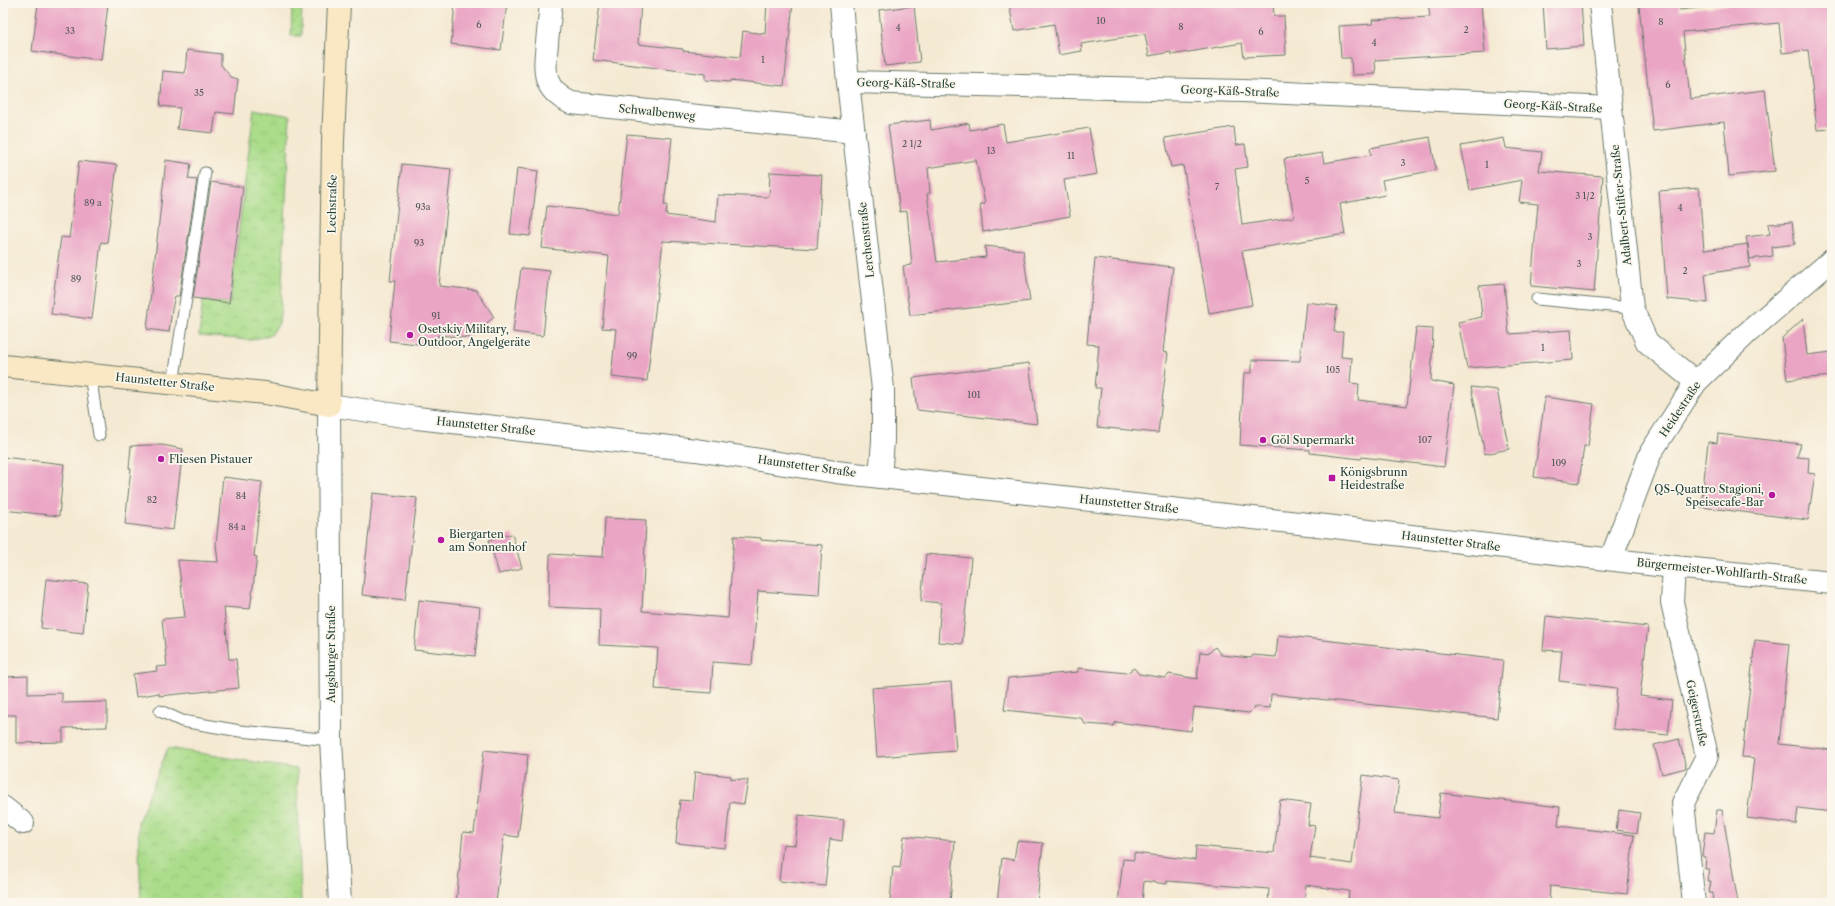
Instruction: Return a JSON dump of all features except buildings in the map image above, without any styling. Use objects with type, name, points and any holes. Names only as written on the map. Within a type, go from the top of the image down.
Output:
[{"type":"main road","name":"Lechstraße","points":[[330,405],[333,140],[339,3]]},
{"type":"main road","name":"Haunstetter Straße","points":[[3,366],[265,392],[330,405]]},
{"type":"street","name":"Schwalbenweg","points":[[551,3],[544,70],[550,86],[559,97],[571,103],[854,132]]},
{"type":"street","name":"Lerchenstraße","points":[[841,3],[848,82],[883,389],[883,440],[880,476]]},
{"type":"street","name":"Adalbert-Stifter-Straße","points":[[1600,3],[1632,308],[1647,342],[1696,382]]},
{"type":"street","name":"Georg-Käß-Straße","points":[[848,82],[1243,91],[1611,108]]},
{"type":"street","name":"Heidestraße","points":[[1612,559],[1617,541],[1651,452],[1696,382],[1746,334],[1832,260]]},
{"type":"street","name":"Haunstetter Straße","points":[[330,405],[417,418],[696,450],[880,476],[1612,559]]},
{"type":"street","name":"Augsburger Straße","points":[[330,405],[331,740],[340,903]]},
{"type":"street","name":"Bürgermeister-Wohlfarth-Straße","points":[[1612,559],[1674,567],[1832,583]]},
{"type":"street","name":"Geigerstraße","points":[[1674,567],[1672,602],[1707,756],[1683,803],[1694,903]]},
{"type":"street","points":[[3,807],[23,822]]},
{"type":"lane","points":[[174,384],[205,172]]},
{"type":"lane","points":[[1537,299],[1632,308]]},
{"type":"lane","points":[[90,374],[99,435]]},
{"type":"lane","points":[[160,711],[182,721],[240,731],[331,740]]},
{"type":"green space","points":[[292,3],[302,3],[301,36],[291,36]]},
{"type":"green space","points":[[254,109],[290,116],[279,323],[271,335],[251,340],[199,336],[203,300],[230,303]]},
{"type":"green space","points":[[168,748],[297,769],[301,903],[141,903],[138,822]]},
{"type":"place","name":"Osetskiy Military, Outdoor, Angelgeräte","points":[[410,335]]},
{"type":"place","name":"Göl Supermarkt","points":[[1263,440]]},
{"type":"place","name":"Fliesen Pistauer","points":[[161,459]]},
{"type":"place","name":"Königsbrunn Heidestraße","points":[[1332,478]]},
{"type":"place","name":"QS-Quattro Stagioni, Speisecafe-Bar","points":[[1772,495]]},
{"type":"place","name":"Biergarten am Sonnenhof","points":[[441,540]]}]
